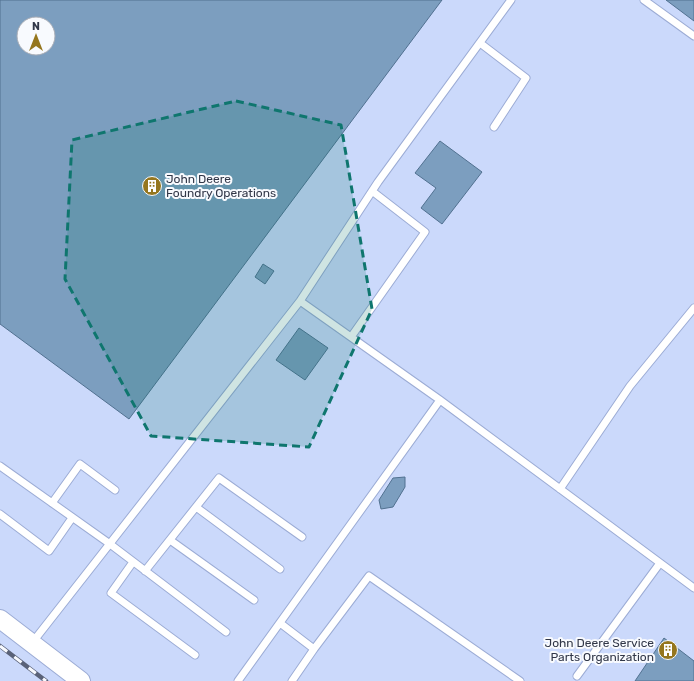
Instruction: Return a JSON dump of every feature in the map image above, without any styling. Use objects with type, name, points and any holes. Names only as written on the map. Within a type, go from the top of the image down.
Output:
[{"type":"street","points":[[0,619],[81,681]]},
{"type":"lane","points":[[32,644],[300,301],[372,191],[511,0]]},
{"type":"lane","points":[[644,0],[694,36]]},
{"type":"lane","points":[[480,43],[526,78],[494,127]]},
{"type":"lane","points":[[351,337],[425,232],[372,191]]},
{"type":"lane","points":[[300,301],[440,400],[694,588]]},
{"type":"lane","points":[[560,489],[630,386],[694,308]]},
{"type":"lane","points":[[238,681],[440,400]]},
{"type":"lane","points":[[52,503],[80,464],[115,490]]},
{"type":"lane","points":[[0,466],[110,544],[226,632]]},
{"type":"lane","points":[[145,571],[219,478],[302,537]]},
{"type":"lane","points":[[196,506],[280,569]]},
{"type":"lane","points":[[0,514],[49,551],[72,518]]},
{"type":"lane","points":[[170,540],[254,600]]},
{"type":"lane","points":[[133,562],[111,593],[195,655]]},
{"type":"lane","points":[[577,676],[660,563]]},
{"type":"lane","points":[[292,681],[369,576],[520,681]]},
{"type":"lane","points":[[280,623],[314,649]]},
{"type":"highlighted area","points":[[236,101],[341,125],[372,309],[309,447],[151,436],[65,279],[72,140]]},
{"type":"building","name":"John Deere Foundry Operations","points":[[0,0],[442,0],[129,419],[0,324]]},
{"type":"building","points":[[666,0],[694,0],[694,21]]},
{"type":"building","points":[[440,141],[482,172],[442,224],[421,208],[436,188],[415,173]]},
{"type":"building","points":[[263,264],[274,271],[265,284],[255,277]]},
{"type":"building","points":[[299,328],[328,348],[305,380],[276,360]]},
{"type":"building","points":[[405,477],[405,487],[393,507],[381,509],[379,500],[393,478]]},
{"type":"building","name":"John Deere Service Parts Organization","points":[[664,638],[694,661],[694,681],[635,681]]},
{"type":"railway","points":[[0,646],[46,681]]},
{"type":"place","name":"John Deere Foundry Operations","points":[[152,186]]},
{"type":"place","name":"John Deere Service Parts Organization","points":[[668,650]]}]
